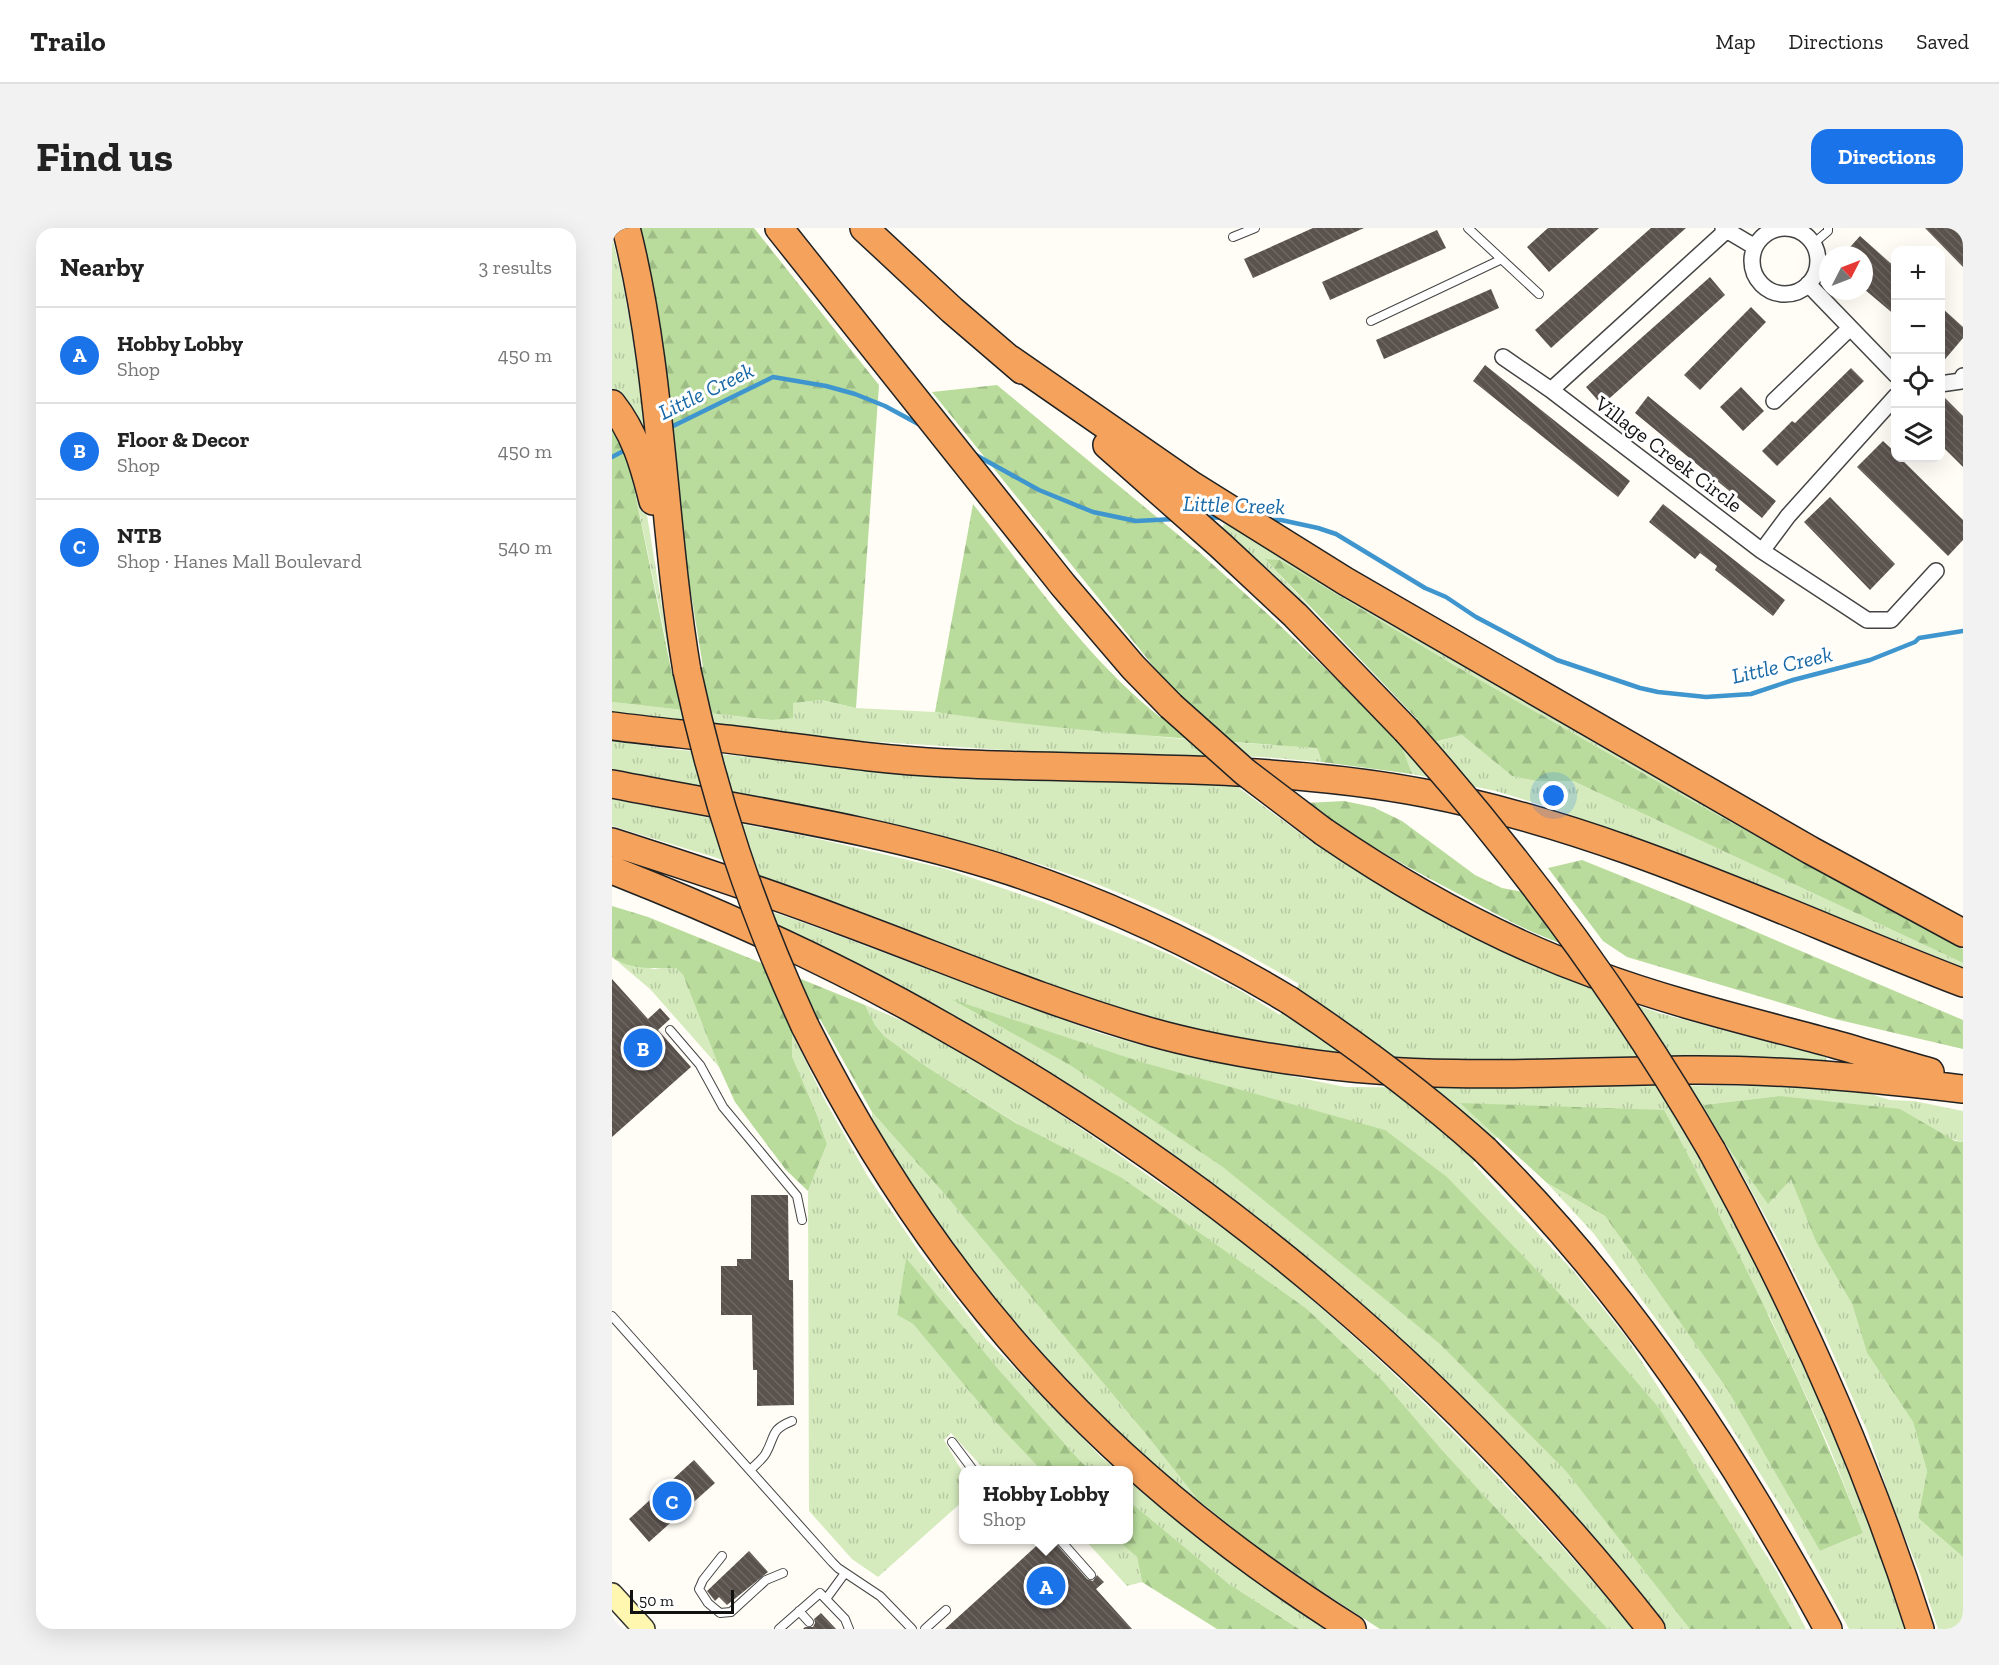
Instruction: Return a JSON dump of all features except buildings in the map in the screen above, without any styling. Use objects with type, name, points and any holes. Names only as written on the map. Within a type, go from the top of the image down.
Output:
[{"type":"highway","points":[[626,228],[655,385],[674,586],[687,671],[709,766],[738,863],[769,946],[805,1026],[854,1119],[907,1206],[967,1288],[1032,1366],[1103,1439],[1180,1506],[1261,1568],[1352,1629]]},
{"type":"highway","points":[[780,228],[1063,585],[1133,667],[1171,706],[1245,772],[1324,832],[1408,887],[1452,911],[1534,950],[1583,970],[1688,1005],[1835,1044],[1963,1082]]},
{"type":"highway","points":[[864,228],[952,310],[1258,580],[1330,650],[1406,730],[1503,843],[1565,924],[1653,1052],[1712,1150],[1768,1257],[1833,1395],[1889,1538],[1920,1629]]},
{"type":"highway","points":[[1010,359],[1193,486],[1345,581],[1810,850],[1963,933]]},
{"type":"highway","points":[[612,404],[631,433],[644,464],[674,586]]},
{"type":"highway","points":[[612,726],[940,763],[1271,774],[1371,784],[1423,793],[1522,816],[1619,847],[1963,983]]},
{"type":"highway","points":[[612,784],[861,832],[1009,871],[1077,895],[1152,926],[1216,957],[1289,1000],[1371,1055],[1433,1104],[1485,1150],[1568,1238],[1614,1294],[1659,1355],[1743,1482],[1828,1629]]},
{"type":"highway","points":[[612,842],[772,895],[1067,1005],[1155,1033],[1245,1053],[1316,1064],[1402,1072],[1534,1074],[1686,1070],[1749,1071],[1812,1073],[1963,1089]]},
{"type":"highway","points":[[612,870],[740,923],[828,965],[943,1025],[1073,1104],[1197,1190],[1316,1284],[1429,1386],[1535,1494],[1587,1551],[1651,1629]]},
{"type":"main road","points":[[612,1594],[644,1629]]},
{"type":"street","points":[[1788,228],[1797,231],[1813,244],[1818,258],[1816,272],[1802,289],[1788,294],[1773,291],[1760,283],[1752,261],[1755,247],[1766,235],[1788,228]]},
{"type":"street","points":[[1551,390],[1725,229],[1755,247]]},
{"type":"street","points":[[1808,284],[1891,370]]},
{"type":"street","points":[[1774,401],[1849,328]]},
{"type":"street","name":"Village Creek Circle","points":[[1503,357],[1551,390],[1762,551],[1867,620],[1890,620],[1936,571]]},
{"type":"street","points":[[1945,383],[1961,381],[1963,376]]},
{"type":"street","points":[[1762,551],[1788,516],[1891,402]]},
{"type":"lane","points":[[1233,237],[1255,228]]},
{"type":"lane","points":[[1468,228],[1539,294]]},
{"type":"lane","points":[[1813,244],[1828,231],[1828,228]]},
{"type":"lane","points":[[1371,321],[1500,260]]},
{"type":"lane","points":[[670,1030],[700,1065],[723,1107],[797,1196],[802,1220]]},
{"type":"lane","points":[[612,1316],[832,1562],[880,1596],[912,1629]]},
{"type":"lane","points":[[750,1470],[766,1453],[771,1437],[776,1431],[792,1421]]},
{"type":"lane","points":[[951,1442],[970,1466]]},
{"type":"lane","points":[[1064,1544],[1091,1575]]},
{"type":"lane","points":[[722,1556],[703,1580],[699,1589],[708,1603],[720,1613],[731,1612],[766,1580],[783,1573]]},
{"type":"lane","points":[[826,1599],[845,1573]]},
{"type":"lane","points":[[779,1629],[820,1593],[845,1619],[849,1629]]},
{"type":"lane","points":[[925,1629],[946,1610]]},
{"type":"lane","points":[[800,1611],[809,1622]]},
{"type":"green space","points":[[639,228],[754,228],[879,385],[856,708],[822,700],[793,703],[793,718],[771,720],[612,702],[612,428],[630,468],[672,674],[703,667],[689,581],[667,387]]},
{"type":"green space","points":[[612,237],[627,307],[638,377],[644,424],[637,427],[612,391]]},
{"type":"green space","points":[[997,385],[1199,552],[1397,737],[1417,719],[1265,559],[1280,560],[1454,665],[1683,796],[1963,949],[1963,963],[1573,781],[1536,781],[1512,776],[1462,735],[1403,750],[1412,774],[1322,762],[1317,748],[1077,729],[935,712],[973,504],[1061,616],[1133,694],[1160,717],[1179,698],[932,392]]},
{"type":"green space","points":[[612,414],[646,509],[673,674],[630,468],[618,438]]},
{"type":"green space","points":[[1224,524],[1230,525],[1963,941],[1963,949],[1683,796],[1454,665],[1280,560],[1266,560],[1315,613],[1222,528]]},
{"type":"green space","points":[[822,700],[856,708],[935,712],[1172,738],[1317,748],[1322,762],[1263,757],[1036,752],[863,741],[848,743],[612,714],[612,702],[771,720],[792,703]]},
{"type":"green space","points":[[1462,735],[1512,776],[1536,781],[1573,781],[1963,963],[1963,967],[1650,843],[1554,809],[1496,791],[1412,774],[1403,751]]},
{"type":"green space","points":[[612,741],[862,769],[1231,782],[1316,845],[1448,925],[1592,989],[1659,1013],[1826,1057],[1827,1065],[1464,1064],[1340,1058],[1220,1039],[1068,996],[717,858],[612,826],[612,799],[810,837],[946,869],[1043,902],[1171,955],[1243,992],[1280,1015],[1299,984],[1195,927],[1086,880],[970,844],[911,829],[792,803],[612,769]]},
{"type":"green space","points":[[1344,801],[1373,807],[1402,821],[1475,875],[1502,888],[1523,892],[1563,944],[1538,935],[1427,877],[1365,842],[1306,803]]},
{"type":"green space","points":[[1582,860],[1963,1020],[1963,1049],[1835,1019],[1627,957],[1603,941],[1548,868]]},
{"type":"green space","points":[[738,901],[799,921],[1099,1033],[1152,1048],[1345,1087],[1793,1086],[1864,1092],[1890,1100],[1914,1101],[1963,1111],[1963,1142],[1779,1096],[1703,1105],[1768,1203],[1791,1178],[1816,1242],[1852,1304],[1867,1353],[1913,1422],[1927,1471],[1918,1518],[1963,1557],[1963,1629],[1938,1629],[1868,1433],[1823,1331],[1775,1234],[1725,1143],[1702,1156],[1811,1366],[1879,1535],[1908,1629],[1849,1629],[1791,1523],[1709,1392],[1594,1234],[1547,1183],[1605,1216],[1727,1389],[1820,1551],[1863,1533],[1829,1446],[1769,1315],[1461,1104],[1498,1136],[1473,1163],[1575,1273],[1626,1337],[1777,1572],[1806,1629],[1664,1629],[1404,1346],[1315,1263],[1226,1195],[1146,1139],[851,963],[739,905]]},
{"type":"green space","points":[[612,906],[648,917],[865,1005],[875,1025],[884,1036],[927,1067],[1016,1123],[1122,1178],[1307,1309],[1383,1381],[1442,1450],[1608,1629],[1380,1629],[1253,1544],[1198,1500],[1145,1433],[948,1198],[872,1112],[820,1019],[792,1033],[792,1056],[827,1144],[808,1191],[786,1170],[735,1102],[683,975],[676,968],[633,966],[612,957]]},
{"type":"green space","points":[[618,962],[654,969],[676,968],[683,975],[719,1067],[650,989]]},
{"type":"green space","points":[[951,999],[1141,1062],[1385,1130],[1447,1177],[1573,1308],[1659,1408],[1792,1629],[1690,1629],[1566,1471],[1440,1344],[1223,1167],[1070,1065]]},
{"type":"green space","points":[[865,1005],[918,1028],[1006,1079],[1085,1131],[1250,1248],[1302,1291],[1403,1382],[1544,1527],[1634,1629],[1608,1629],[1442,1450],[1383,1381],[1307,1309],[1224,1252],[927,1067],[884,1036],[875,1025]]},
{"type":"green space","points":[[792,1033],[823,1097],[867,1175],[920,1253],[986,1339],[1101,1457],[1113,1466],[1086,1466],[1082,1463],[1000,1371],[906,1259],[897,1315],[913,1324],[990,1416],[1037,1466],[981,1466],[951,1433],[944,1440],[959,1466],[959,1505],[878,1577],[852,1559],[809,1511],[808,1191],[827,1144],[792,1056]]},
{"type":"green space","points":[[1779,1096],[1900,1109],[1955,1141],[1963,1142],[1963,1557],[1918,1518],[1927,1471],[1913,1422],[1867,1353],[1852,1304],[1816,1242],[1791,1179],[1768,1204],[1725,1143],[1703,1105]]},
{"type":"green space","points":[[1460,1103],[1664,1110],[1770,1318],[1863,1533],[1820,1551],[1727,1389],[1605,1216],[1547,1183]]},
{"type":"green space","points":[[872,1112],[948,1198],[1145,1433],[1198,1500],[1194,1503],[1133,1446],[1047,1357],[992,1295],[953,1245],[917,1193],[872,1122]]},
{"type":"green space","points":[[906,1258],[1000,1371],[1086,1466],[1037,1466],[990,1416],[913,1324],[897,1315]]},
{"type":"green space","points":[[1133,1483],[1245,1571],[1328,1629],[1299,1629],[1229,1584],[1133,1504]]},
{"type":"green space","points":[[1133,1504],[1229,1584],[1299,1629],[1217,1629],[1142,1582],[1137,1557],[1122,1544],[1133,1544]]},
{"type":"green space","points":[[1089,1544],[1122,1544],[1137,1557],[1142,1582],[1127,1586]]},
{"type":"waterway","name":"Little Creek","points":[[667,429],[773,377],[826,386],[855,394],[885,406],[922,426]]},
{"type":"waterway","name":"Little Creek","points":[[612,457],[627,449]]},
{"type":"waterway","name":"Little Creek","points":[[974,454],[1039,490],[1093,512],[1136,521],[1175,519]]},
{"type":"waterway","name":"Little Creek","points":[[1205,517],[1223,518]]},
{"type":"waterway","name":"Little Creek","points":[[1267,520],[1281,520],[1336,534],[1425,588],[1446,597],[1476,617],[1557,660],[1658,692],[1706,697],[1751,694],[1793,680],[1870,660],[1915,642],[1919,638],[1963,631]]},
{"type":"place","name":"Floor & Decor","points":[[643,1048]]},
{"type":"place","name":"NTB","points":[[672,1501]]},
{"type":"place","name":"Hobby Lobby","points":[[1046,1586]]}]
